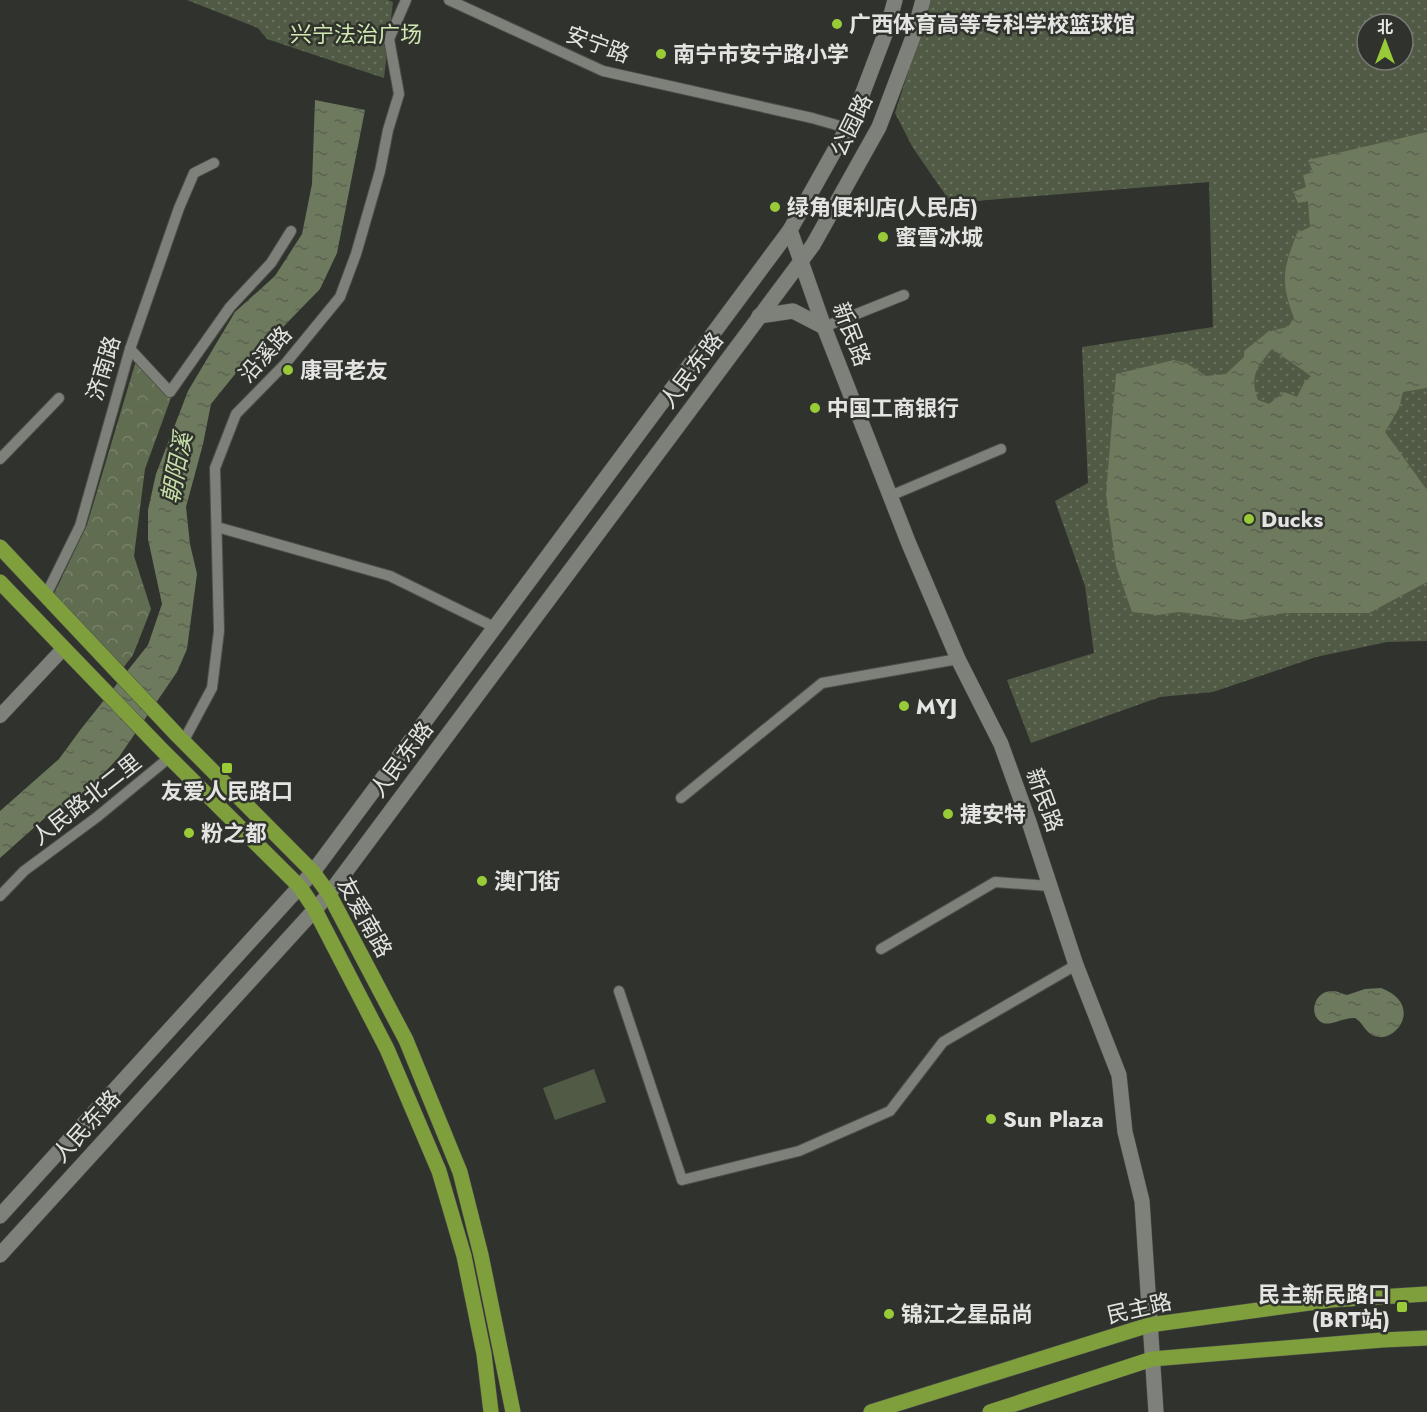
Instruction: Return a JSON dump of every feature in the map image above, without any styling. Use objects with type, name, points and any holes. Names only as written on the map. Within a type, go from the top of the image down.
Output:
[{"type":"main road","name":"公园路","points":[[790,230],[854,116],[887,29],[895,0]]},
{"type":"main road","name":"公园路","points":[[801,260],[813,245],[879,127],[923,0]]},
{"type":"main road","name":"新民路","points":[[790,230],[824,327],[890,496],[958,659],[1001,744],[1076,965],[1119,1075],[1125,1132],[1142,1201],[1155,1412]]},
{"type":"main road","name":"人民东路","points":[[0,1216],[313,872],[790,230]]},
{"type":"main road","name":"人民东路","points":[[0,1255],[329,894],[801,260]]},
{"type":"main road","points":[[759,316],[793,311],[824,327]]},
{"type":"main road","name":"友爱南路","points":[[0,547],[180,739],[313,872],[329,894],[406,1040],[460,1172],[481,1255],[513,1412]]},
{"type":"main road","name":"友爱南路","points":[[0,582],[166,754],[300,887],[314,908],[387,1048],[439,1171],[464,1256],[484,1354],[491,1412]]},
{"type":"main road","name":"民主路","points":[[871,1412],[1149,1325],[1331,1300],[1427,1294]]},
{"type":"main road","points":[[990,1412],[1152,1359],[1427,1338]]},
{"type":"street","name":"沿溪路","points":[[180,739],[212,687],[219,631],[215,468],[236,414],[285,364],[340,297],[356,254],[399,94],[389,39],[406,0]]},
{"type":"street","name":"安宁路","points":[[449,0],[603,71],[812,118],[847,129]]},
{"type":"street","name":"济南路","points":[[46,595],[80,526],[130,349],[179,208],[194,173],[214,163]]},
{"type":"street","points":[[130,349],[170,392],[230,307],[271,263],[291,231]]},
{"type":"street","points":[[824,327],[904,296]]},
{"type":"street","points":[[0,459],[59,398]]},
{"type":"street","points":[[890,496],[1001,449]]},
{"type":"street","points":[[217,527],[390,576],[494,627]]},
{"type":"street","points":[[0,716],[63,649]]},
{"type":"street","points":[[681,798],[822,683],[958,659]]},
{"type":"street","name":"人民路北二里","points":[[0,896],[24,872],[97,817],[166,754]]},
{"type":"street","points":[[881,949],[995,882],[1050,886]]},
{"type":"street","points":[[619,991],[682,1180],[799,1151],[890,1111],[943,1042],[1076,965]]},
{"type":"green space","name":"兴宁法治广场","points":[[187,0],[388,0],[393,2],[384,78],[267,39],[258,28]]},
{"type":"green space","points":[[931,0],[1427,0],[1427,641],[1387,642],[1316,657],[1213,692],[1160,697],[1031,743],[1007,680],[1094,653],[1085,586],[1055,501],[1088,483],[1082,347],[1213,327],[1209,182],[951,203],[913,148],[895,113]]},
{"type":"green space","points":[[138,354],[172,395],[145,469],[134,556],[151,609],[133,655],[123,668],[53,596],[87,525]]},
{"type":"green space","points":[[594,1069],[606,1102],[555,1120],[543,1088]]},
{"type":"water","name":"朝阳溪","points":[[315,100],[365,110],[337,253],[320,289],[284,326],[248,358],[211,404],[186,507],[190,544],[197,574],[187,649],[177,672],[119,757],[82,797],[47,816],[0,858],[0,811],[59,759],[148,645],[162,604],[148,539],[148,510],[156,474],[188,391],[235,312],[275,276],[302,234],[312,184]]},
{"type":"water","points":[[1427,132],[1427,388],[1403,392],[1399,408],[1385,432],[1427,490],[1427,582],[1369,613],[1285,613],[1240,620],[1179,612],[1158,615],[1132,612],[1116,566],[1106,494],[1116,374],[1174,360],[1186,363],[1206,376],[1226,374],[1244,357],[1244,351],[1269,331],[1288,327],[1294,318],[1285,284],[1286,266],[1297,233],[1310,227],[1308,201],[1298,203],[1293,192],[1306,187],[1303,175],[1313,172],[1308,160]],"holes":[[[1272,349],[1311,376],[1304,383],[1297,397],[1284,392],[1269,404],[1258,400],[1255,392],[1256,372]]]},
{"type":"water","points":[[1381,988],[1394,995],[1402,1004],[1404,1014],[1402,1022],[1389,1035],[1381,1037],[1372,1035],[1355,1018],[1326,1024],[1318,1020],[1315,1015],[1317,999],[1326,992],[1335,991],[1347,995],[1365,989]]},
{"type":"place","name":"广西体育高等专科学校篮球馆","points":[[837,24]]},
{"type":"place","name":"南宁市安宁路小学","points":[[661,54]]},
{"type":"place","name":"绿角便利店(人民店)","points":[[775,207]]},
{"type":"place","name":"蜜雪冰城","points":[[883,237]]},
{"type":"place","name":"康哥老友","points":[[288,370]]},
{"type":"place","name":"中国工商银行","points":[[815,408]]},
{"type":"place","name":"Ducks","points":[[1249,519]]},
{"type":"place","name":"MYJ","points":[[904,706]]},
{"type":"place","name":"友爱人民路口","points":[[227,768]]},
{"type":"place","name":"捷安特","points":[[948,814]]},
{"type":"place","name":"粉之都","points":[[189,833]]},
{"type":"place","name":"澳门街","points":[[482,881]]},
{"type":"place","name":"Sun Plaza","points":[[991,1119]]},
{"type":"place","name":"民主新民路口 (BRT站)","points":[[1402,1307]]},
{"type":"place","name":"锦江之星品尚","points":[[889,1314]]}]
